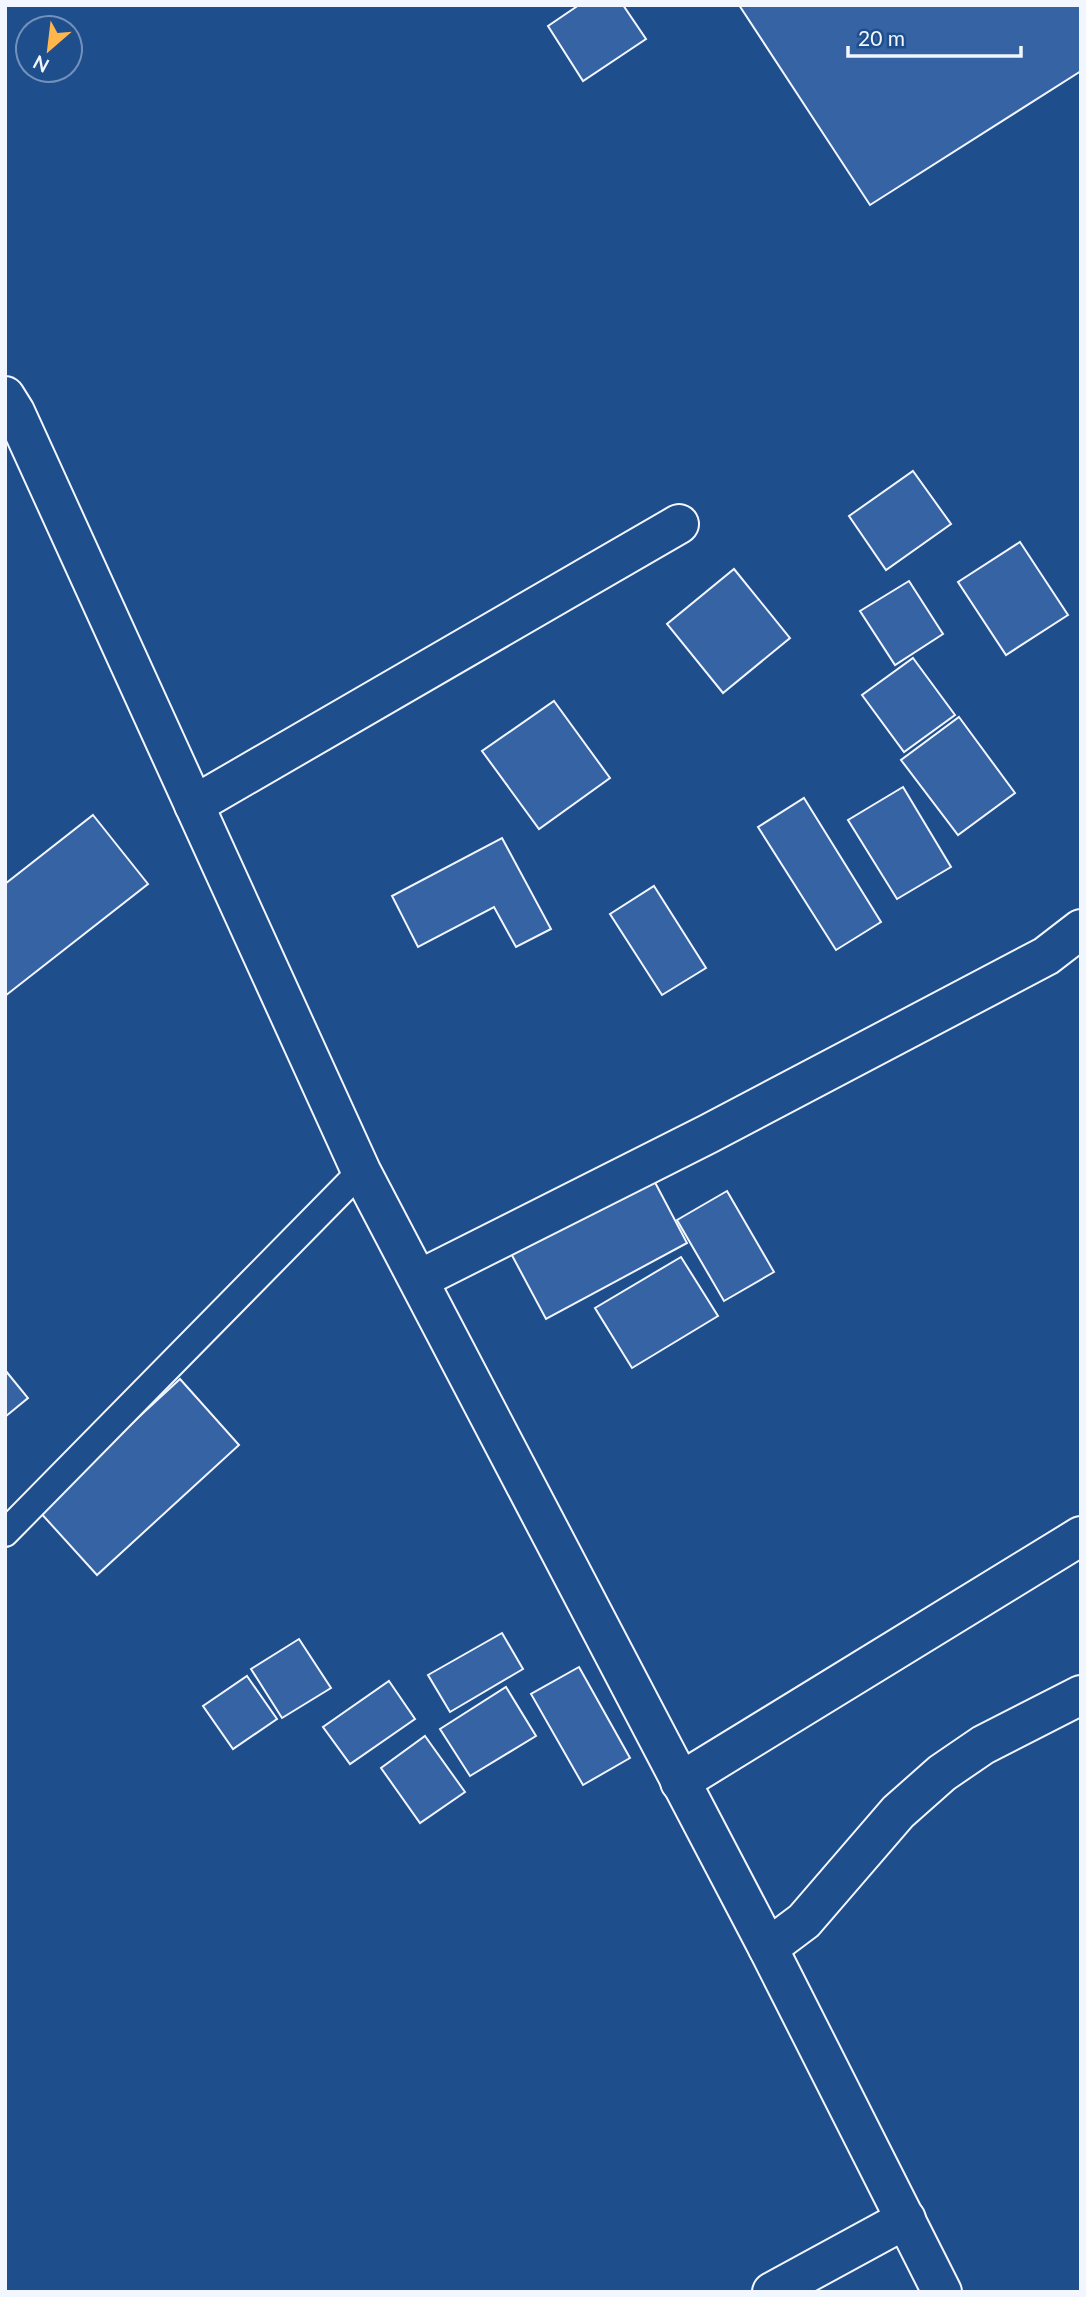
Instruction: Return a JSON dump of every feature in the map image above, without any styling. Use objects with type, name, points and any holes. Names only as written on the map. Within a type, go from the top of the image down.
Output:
[{"type":"street","points":[[5,396],[15,412],[361,1171],[768,1948],[942,2292]]},
{"type":"street","points":[[194,805],[679,524]]},
{"type":"street","points":[[419,1279],[708,1135],[1046,956],[1081,929]]},
{"type":"street","points":[[680,1782],[1081,1536]]},
{"type":"street","points":[[768,1948],[804,1922],[898,1812],[942,1773],[983,1745],[1081,1695]]},
{"type":"street","points":[[772,2292],[906,2219]]},
{"type":"lane","points":[[5,1533],[361,1171]]},
{"type":"building","points":[[579,5],[623,5],[646,39],[583,81],[548,26]]},
{"type":"building","points":[[739,5],[1081,5],[1081,71],[870,205]]},
{"type":"building","points":[[913,471],[951,524],[886,570],[849,516]]},
{"type":"building","points":[[1020,542],[1068,615],[1006,655],[958,582]]},
{"type":"building","points":[[734,569],[790,638],[723,693],[667,624]]},
{"type":"building","points":[[909,581],[943,634],[895,665],[860,611]]},
{"type":"building","points":[[913,658],[955,715],[904,752],[862,695]]},
{"type":"building","points":[[554,701],[610,778],[539,829],[482,751]]},
{"type":"building","points":[[959,717],[1015,793],[958,835],[901,760]]},
{"type":"building","points":[[903,787],[951,867],[897,899],[848,820]]},
{"type":"building","points":[[804,798],[881,922],[836,950],[758,827]]},
{"type":"building","points":[[93,815],[148,884],[5,996],[5,884]]},
{"type":"building","points":[[502,838],[551,929],[516,947],[494,907],[418,947],[392,896]]},
{"type":"building","points":[[654,886],[706,968],[662,995],[610,914]]},
{"type":"building","points":[[649,1171],[687,1243],[546,1319],[507,1246]]},
{"type":"building","points":[[727,1191],[774,1272],[724,1301],[677,1220]]},
{"type":"building","points":[[681,1257],[718,1316],[632,1368],[595,1308]]},
{"type":"building","points":[[5,1370],[28,1398],[5,1417]]},
{"type":"building","points":[[180,1379],[239,1445],[97,1575],[38,1510]]},
{"type":"building","points":[[502,1633],[523,1669],[450,1712],[428,1675]]},
{"type":"building","points":[[299,1639],[331,1688],[282,1718],[251,1669]]},
{"type":"building","points":[[579,1667],[630,1758],[583,1785],[531,1694]]},
{"type":"building","points":[[247,1676],[277,1719],[233,1749],[203,1706]]},
{"type":"building","points":[[389,1681],[415,1719],[350,1764],[323,1727]]},
{"type":"building","points":[[506,1687],[536,1736],[470,1776],[440,1729]]},
{"type":"building","points":[[425,1736],[465,1792],[420,1823],[381,1768]]}]
